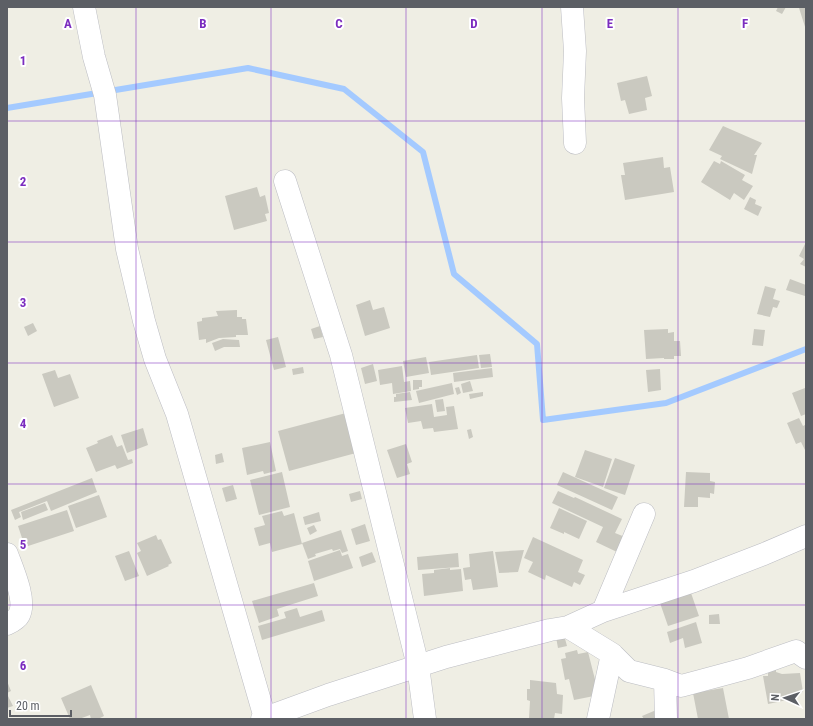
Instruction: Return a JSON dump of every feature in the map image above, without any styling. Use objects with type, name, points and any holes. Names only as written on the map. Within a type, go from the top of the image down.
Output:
[{"type":"street","points":[[84,7],[94,57],[105,95],[128,249],[144,321],[155,359],[177,414],[265,719],[328,695],[453,655],[550,630],[568,627],[603,611],[694,581],[806,536]]},
{"type":"street","points":[[572,7],[575,51],[573,98],[575,143]]},
{"type":"street","points":[[285,181],[340,355],[418,666],[425,719]]},
{"type":"street","points":[[603,611],[644,514]]},
{"type":"street","points":[[7,554],[19,588],[22,602],[20,614],[13,621],[7,624]]},
{"type":"street","points":[[568,627],[612,654],[629,671],[665,680],[681,686],[748,668],[796,651],[806,658]]},
{"type":"street","points":[[598,719],[612,654]]},
{"type":"street","points":[[665,680],[666,719]]},
{"type":"building","points":[[778,7],[786,7],[782,14],[776,11]]},
{"type":"building","points":[[806,7],[806,30],[799,8]]},
{"type":"building","points":[[647,76],[652,96],[645,98],[647,110],[629,114],[625,100],[621,101],[617,83]]},
{"type":"building","points":[[723,126],[762,143],[754,155],[757,155],[752,174],[720,159],[722,156],[709,150]]},
{"type":"building","points":[[663,157],[664,168],[670,167],[674,192],[625,200],[621,175],[625,175],[623,163]]},
{"type":"building","points":[[714,161],[720,164],[721,161],[745,175],[742,180],[753,186],[744,200],[734,193],[730,200],[701,182]]},
{"type":"building","points":[[257,187],[260,197],[265,195],[269,213],[265,214],[267,221],[234,230],[225,196]]},
{"type":"building","points":[[750,197],[756,200],[755,204],[762,207],[758,216],[744,209]]},
{"type":"building","points":[[806,242],[806,267],[800,264],[804,259],[799,256]]},
{"type":"building","points":[[790,279],[806,285],[805,296],[786,290]]},
{"type":"building","points":[[765,286],[776,289],[773,299],[780,301],[777,308],[773,307],[770,317],[757,314]]},
{"type":"building","points":[[370,300],[373,310],[384,307],[390,328],[365,336],[356,305]]},
{"type":"building","points":[[237,310],[237,317],[246,319],[248,335],[236,335],[236,337],[219,338],[206,343],[206,339],[199,340],[197,322],[202,321],[202,318],[218,316],[216,311]]},
{"type":"building","points":[[33,323],[37,331],[28,336],[24,327]]},
{"type":"building","points":[[320,326],[323,337],[314,339],[311,329]]},
{"type":"building","points":[[668,329],[668,333],[674,332],[674,341],[680,341],[681,356],[674,356],[674,359],[646,359],[644,330]]},
{"type":"building","points":[[754,329],[765,330],[763,346],[752,345]]},
{"type":"building","points":[[278,337],[286,367],[274,370],[266,340]]},
{"type":"building","points":[[223,339],[239,340],[240,347],[224,347],[215,351],[212,343]]},
{"type":"building","points":[[490,354],[492,367],[481,368],[479,355]]},
{"type":"building","points":[[477,355],[479,368],[431,375],[429,362]]},
{"type":"building","points":[[426,357],[429,373],[406,377],[403,361]]},
{"type":"building","points":[[373,364],[377,381],[365,384],[361,368]]},
{"type":"building","points":[[402,366],[404,382],[410,381],[411,391],[393,394],[392,383],[380,385],[378,370]]},
{"type":"building","points":[[303,367],[304,373],[293,375],[292,369]]},
{"type":"building","points":[[492,368],[493,377],[454,382],[453,373]]},
{"type":"building","points":[[660,369],[661,390],[648,392],[646,370]]},
{"type":"building","points":[[55,370],[58,378],[70,374],[79,398],[54,407],[42,374]]},
{"type":"building","points":[[413,380],[422,380],[422,387],[413,390]]},
{"type":"building","points":[[470,381],[473,391],[463,393],[461,384]]},
{"type":"building","points":[[452,383],[454,394],[419,403],[416,391]]},
{"type":"building","points":[[459,387],[461,393],[457,395],[455,388]]},
{"type":"building","points":[[805,388],[806,414],[801,416],[792,393]]},
{"type":"building","points":[[410,392],[412,400],[394,402],[394,397],[396,397],[396,394]]},
{"type":"building","points":[[483,392],[483,396],[470,399],[469,394]]},
{"type":"building","points":[[443,399],[445,411],[437,412],[435,400]]},
{"type":"building","points":[[432,404],[434,417],[447,415],[446,407],[454,406],[458,429],[434,432],[433,428],[423,429],[421,421],[408,423],[405,408]]},
{"type":"building","points":[[346,413],[356,453],[289,471],[278,431]]},
{"type":"building","points":[[799,418],[803,426],[805,425],[806,427],[806,452],[801,442],[796,444],[787,423]]},
{"type":"building","points":[[143,428],[148,445],[127,453],[121,435]]},
{"type":"building","points":[[471,429],[473,437],[469,439],[467,430]]},
{"type":"building","points":[[112,435],[117,447],[122,445],[128,460],[132,459],[133,463],[117,469],[115,465],[96,472],[86,448],[98,443],[97,441]]},
{"type":"building","points":[[270,442],[276,471],[264,474],[263,471],[247,475],[242,448]]},
{"type":"building","points":[[406,444],[412,462],[407,464],[410,474],[397,478],[387,450]]},
{"type":"building","points":[[585,450],[612,459],[603,487],[575,477]]},
{"type":"building","points":[[222,453],[224,462],[216,464],[215,455]]},
{"type":"building","points":[[615,458],[635,465],[625,495],[604,488]]},
{"type":"building","points":[[282,472],[290,507],[259,515],[250,480]]},
{"type":"building","points":[[563,472],[618,497],[612,510],[557,485]]},
{"type":"building","points":[[686,472],[710,473],[710,481],[715,482],[714,494],[710,493],[710,498],[698,497],[698,507],[684,507]]},
{"type":"building","points":[[92,478],[97,492],[51,511],[47,501],[19,512],[21,517],[15,520],[11,510]]},
{"type":"building","points":[[233,485],[237,499],[226,502],[222,488]]},
{"type":"building","points":[[360,491],[362,499],[351,502],[349,494]]},
{"type":"building","points":[[558,491],[574,498],[575,497],[622,519],[615,533],[625,537],[617,552],[596,542],[603,527],[552,503]]},
{"type":"building","points":[[99,495],[107,517],[76,528],[68,506]]},
{"type":"building","points":[[45,503],[48,510],[23,520],[21,512]]},
{"type":"building","points":[[559,508],[587,521],[579,539],[564,532],[564,534],[550,528]]},
{"type":"building","points":[[67,510],[74,531],[25,547],[18,526]]},
{"type":"building","points":[[282,511],[284,516],[294,513],[302,544],[272,552],[270,543],[259,546],[254,528],[265,525],[262,516]]},
{"type":"building","points":[[319,512],[321,521],[305,525],[303,517]]},
{"type":"building","points":[[365,524],[370,541],[356,545],[351,529]]},
{"type":"building","points":[[314,525],[317,531],[310,535],[307,528]]},
{"type":"building","points":[[341,530],[348,551],[342,553],[340,549],[333,551],[332,549],[315,554],[316,556],[308,559],[302,543]]},
{"type":"building","points":[[156,535],[158,540],[161,539],[172,563],[168,565],[169,566],[147,576],[137,553],[141,551],[137,543]]},
{"type":"building","points":[[533,537],[583,560],[578,572],[585,575],[580,585],[574,582],[572,587],[546,575],[545,580],[528,572],[533,562],[524,558]]},
{"type":"building","points":[[340,550],[342,556],[348,554],[353,568],[314,581],[308,561]]},
{"type":"building","points":[[524,550],[518,572],[499,573],[495,552]]},
{"type":"building","points":[[129,551],[139,576],[125,581],[115,556]]},
{"type":"building","points":[[493,551],[498,587],[473,590],[471,579],[465,580],[463,568],[470,567],[469,554]]},
{"type":"building","points":[[372,552],[376,562],[362,567],[359,557]]},
{"type":"building","points":[[458,553],[459,567],[418,570],[417,557]]},
{"type":"building","points":[[450,568],[450,570],[461,569],[463,591],[424,596],[422,574],[434,573],[434,570]]},
{"type":"building","points":[[314,583],[318,596],[277,609],[279,616],[259,623],[252,601]]},
{"type":"building","points":[[691,593],[699,616],[668,626],[660,603]]},
{"type":"building","points":[[297,608],[300,617],[322,610],[325,621],[262,640],[258,626],[286,618],[284,612]]},
{"type":"building","points":[[719,614],[720,624],[709,624],[709,615]]},
{"type":"building","points":[[696,622],[702,643],[685,648],[683,638],[670,643],[667,632]]},
{"type":"building","points":[[564,635],[567,646],[558,648],[556,637]]},
{"type":"building","points":[[577,650],[578,654],[588,652],[599,695],[574,700],[569,679],[565,680],[561,659],[566,658],[565,653]]},
{"type":"building","points":[[776,669],[776,672],[782,674],[800,673],[803,692],[786,695],[787,700],[768,704],[763,676],[768,676],[768,670]]},
{"type":"building","points":[[530,680],[556,683],[557,694],[563,695],[562,714],[555,713],[554,719],[529,719],[530,701],[527,700],[527,689],[530,689]]},
{"type":"building","points":[[7,681],[11,691],[7,693]]},
{"type":"building","points":[[91,685],[104,716],[98,719],[91,719],[90,715],[79,719],[70,719],[61,698]]},
{"type":"building","points":[[723,688],[729,719],[698,719],[693,693]]},
{"type":"building","points":[[7,694],[13,706],[7,708]]},
{"type":"building","points":[[661,708],[663,719],[644,719],[642,716]]},
{"type":"waterway","points":[[7,108],[248,68],[344,89],[423,152],[454,274],[537,344],[543,420],[666,403],[806,349]]}]
